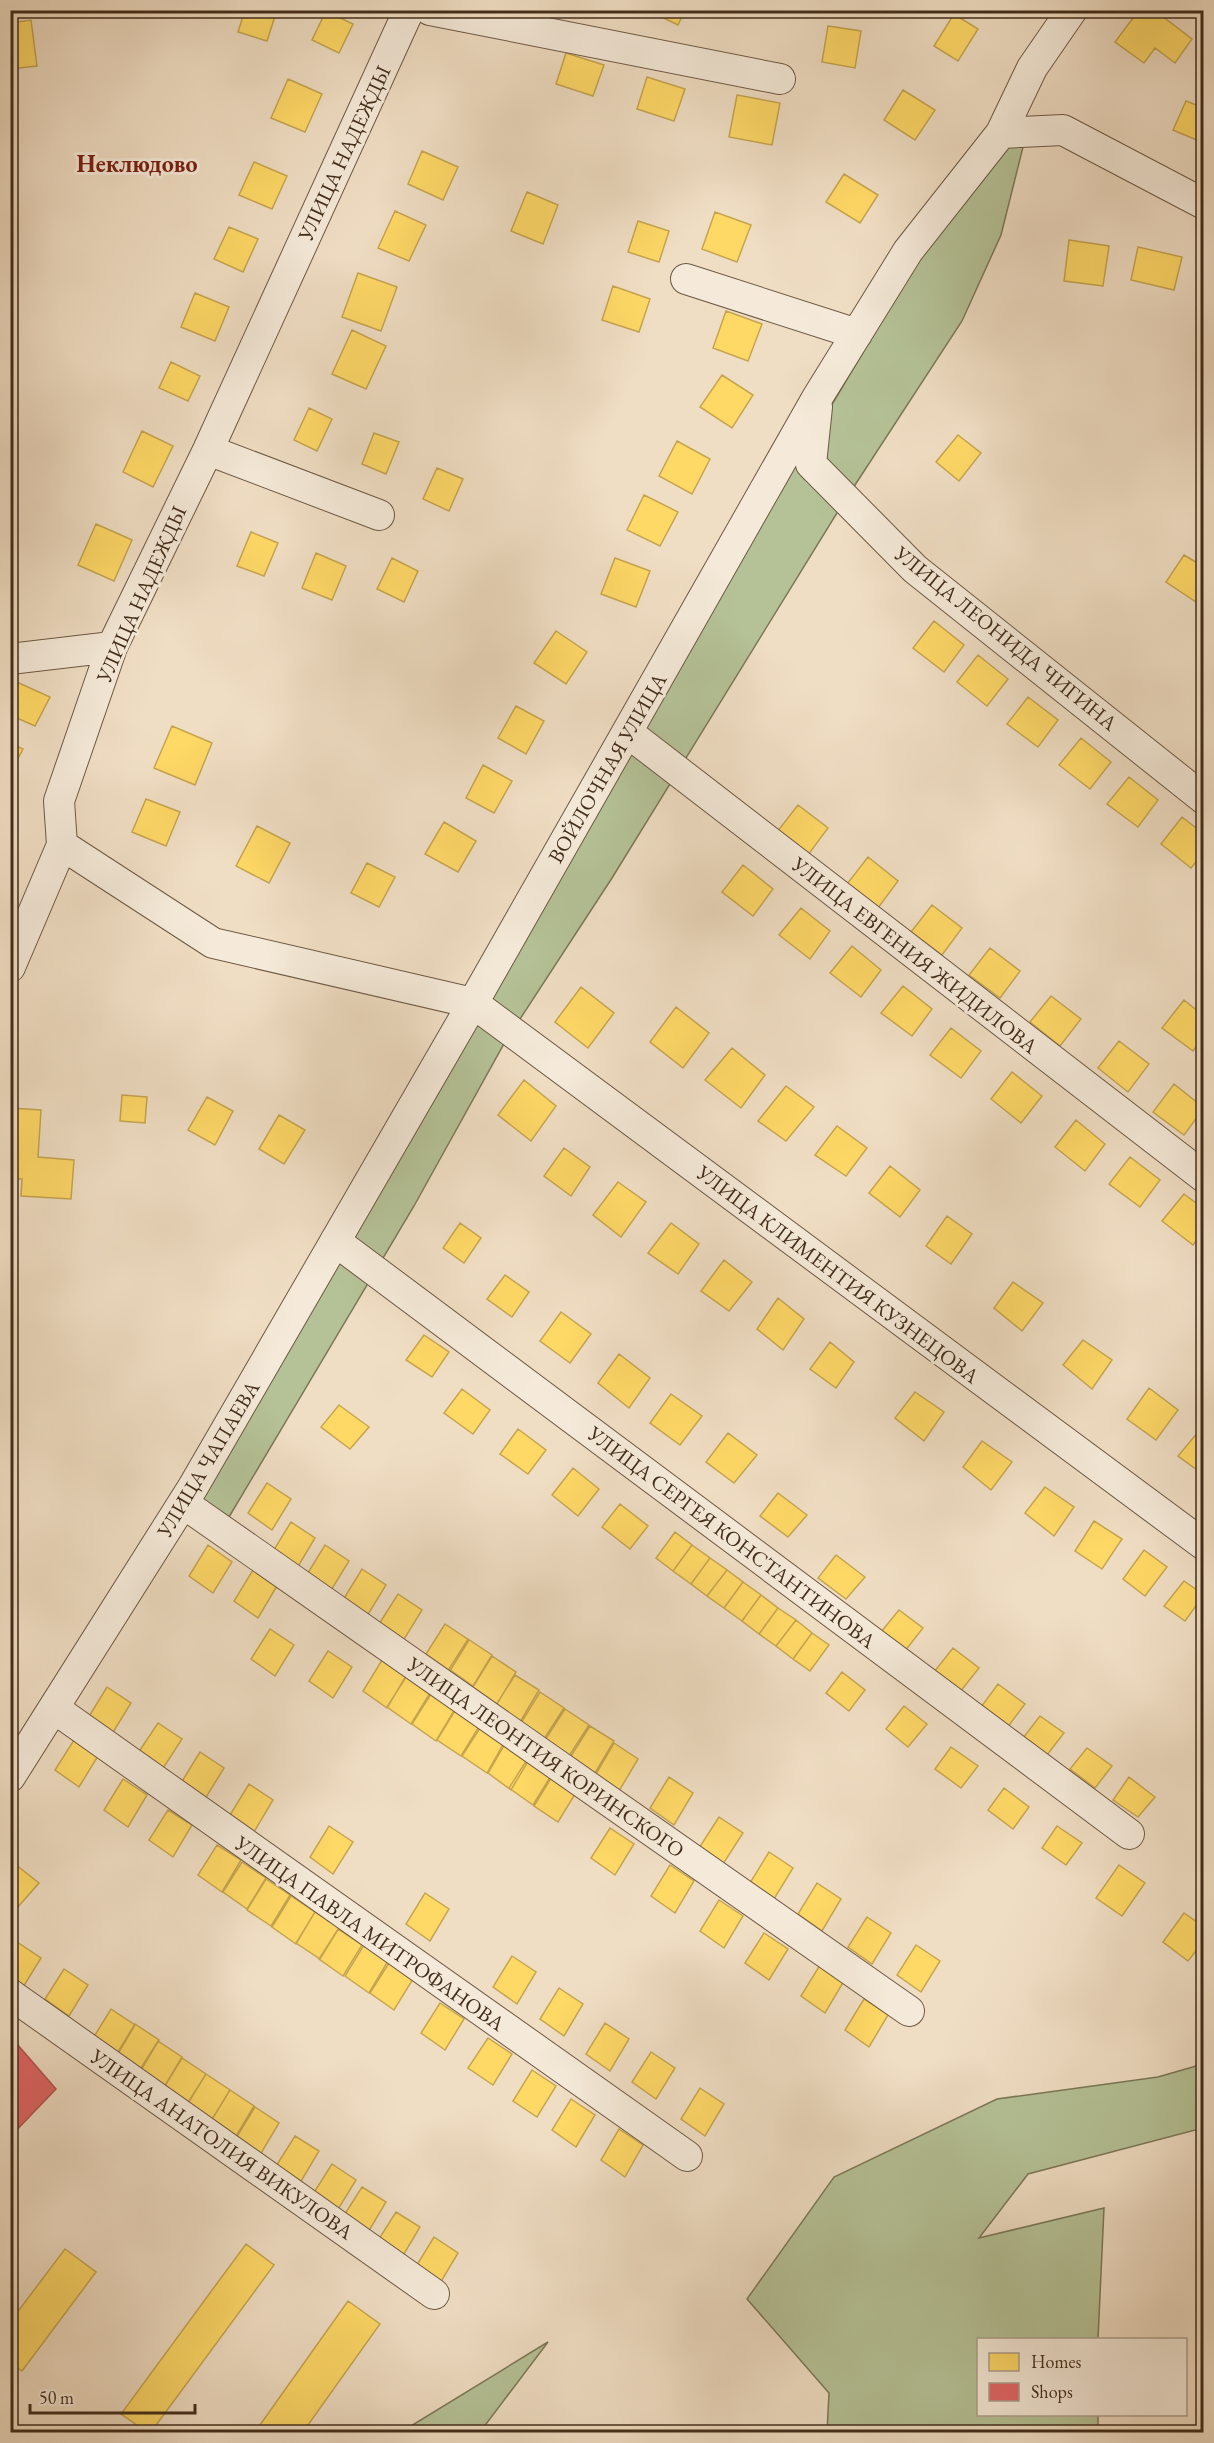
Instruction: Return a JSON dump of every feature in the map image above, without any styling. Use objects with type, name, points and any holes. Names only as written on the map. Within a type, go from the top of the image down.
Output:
[{"type":"street","name":"УЛИЦА НАДЕЖДЫ","points":[[62,845],[58,801],[112,647],[207,450],[409,10]]},
{"type":"street","points":[[430,10],[780,79]]},
{"type":"street","name":"ВОЙЛОЧНАЯ УЛИЦА","points":[[396,1136],[817,399],[908,252],[1000,133],[1032,68],[1071,10]]},
{"type":"street","points":[[1000,133],[1063,130],[1203,204]]},
{"type":"street","points":[[686,279],[857,334]]},
{"type":"street","name":"УЛИЦА ЛЕОНИДА ЧИГИНА","points":[[817,399],[812,464],[915,569],[1203,799]]},
{"type":"street","points":[[207,450],[379,515]]},
{"type":"street","points":[[10,659],[112,647]]},
{"type":"street","name":"УЛИЦА ЕВГЕНИЯ ЖИДИЛОВА","points":[[627,732],[1203,1177]]},
{"type":"street","points":[[10,967],[62,845],[213,943],[474,1003]]},
{"type":"street","name":"УЛИЦА КЛИМЕНТИЯ КУЗНЕЦОВА","points":[[474,1003],[1203,1545]]},
{"type":"street","name":"УЛИЦА ЧАПАЕВА","points":[[10,1777],[183,1503],[396,1136]]},
{"type":"street","name":"УЛИЦА СЕРГЕЯ КОНСТАНТИНОВА","points":[[335,1241],[1129,1834]]},
{"type":"street","name":"УЛИЦА ЛЕОНТИЯ КОРИНСКОГО","points":[[183,1503],[909,2012]]},
{"type":"street","name":"УЛИЦА ПАВЛА МИТРОФАНОВА","points":[[55,1709],[687,2156]]},
{"type":"street","name":"УЛИЦА АНАТОЛИЯ ВИКУЛОВА","points":[[10,1994],[434,2294]]},
{"type":"green space","points":[[1001,133],[1025,139],[1001,235],[962,321],[840,508],[612,878],[505,1042],[414,1206],[229,1517],[198,1507],[684,654],[935,231]]},
{"type":"green space","points":[[1203,2064],[1203,2128],[1028,2174],[979,2238],[1104,2208],[1098,2338],[977,2338],[977,2416],[1098,2416],[1098,2432],[827,2432],[829,2393],[747,2299],[834,2177],[997,2099],[1158,2077]]},
{"type":"green space","points":[[548,2342],[480,2432],[401,2432]]},
{"type":"building: Homes","points":[[245,10],[277,10],[267,41],[238,32]]},
{"type":"building: Homes","points":[[647,10],[685,10],[678,25]]},
{"type":"building: Homes","points":[[1139,10],[1154,10],[1192,39],[1175,63],[1155,48],[1144,63],[1115,42]]},
{"type":"building: Homes","points":[[326,11],[353,24],[339,53],[312,40]]},
{"type":"building: Homes","points":[[954,14],[978,29],[958,61],[934,46]]},
{"type":"building: Homes","points":[[31,20],[37,66],[10,69],[10,23]]},
{"type":"building: Homes","points":[[828,26],[861,31],[855,68],[822,62]]},
{"type":"building: Homes","points":[[566,53],[604,65],[593,96],[556,84]]},
{"type":"building: Homes","points":[[647,77],[685,89],[674,121],[637,109]]},
{"type":"building: Homes","points":[[288,79],[322,94],[305,132],[271,118]]},
{"type":"building: Homes","points":[[903,90],[935,110],[915,140],[884,120]]},
{"type":"building: Homes","points":[[737,95],[780,103],[772,145],[729,137]]},
{"type":"building: Homes","points":[[1186,101],[1204,108],[1204,143],[1173,130]]},
{"type":"building: Homes","points":[[422,151],[458,167],[443,200],[408,184]]},
{"type":"building: Homes","points":[[254,162],[287,176],[272,209],[239,195]]},
{"type":"building: Homes","points":[[844,174],[878,195],[860,223],[826,202]]},
{"type":"building: Homes","points":[[527,192],[558,205],[543,244],[511,231]]},
{"type":"building: Homes","points":[[395,211],[426,225],[409,261],[378,248]]},
{"type":"building: Homes","points":[[715,212],[751,225],[737,262],[702,249]]},
{"type":"building: Homes","points":[[638,221],[669,231],[659,262],[628,252]]},
{"type":"building: Homes","points":[[229,227],[258,239],[243,272],[214,259]]},
{"type":"building: Homes","points":[[1069,240],[1109,246],[1103,286],[1064,281]]},
{"type":"building: Homes","points":[[1138,247],[1182,257],[1174,290],[1131,280]]},
{"type":"building: Homes","points":[[358,273],[397,287],[381,331],[342,317]]},
{"type":"building: Homes","points":[[613,286],[650,299],[639,332],[602,320]]},
{"type":"building: Homes","points":[[1204,286],[1204,310],[1196,308]]},
{"type":"building: Homes","points":[[195,293],[229,307],[215,341],[181,327]]},
{"type":"building: Homes","points":[[726,311],[762,324],[748,361],[713,348]]},
{"type":"building: Homes","points":[[352,330],[386,346],[366,389],[332,374]]},
{"type":"building: Homes","points":[[171,362],[200,376],[188,401],[159,388]]},
{"type":"building: Homes","points":[[722,375],[753,395],[732,428],[700,407]]},
{"type":"building: Homes","points":[[309,408],[332,419],[317,451],[294,440]]},
{"type":"building: Homes","points":[[142,431],[173,446],[153,487],[123,472]]},
{"type":"building: Homes","points":[[374,433],[399,442],[386,474],[362,464]]},
{"type":"building: Homes","points":[[958,435],[981,453],[959,481],[936,462]]},
{"type":"building: Homes","points":[[677,441],[710,459],[692,494],[659,476]]},
{"type":"building: Homes","points":[[437,468],[463,479],[449,511],[423,499]]},
{"type":"building: Homes","points":[[644,495],[678,512],[660,546],[627,530]]},
{"type":"building: Homes","points":[[96,524],[132,540],[114,581],[78,565]]},
{"type":"building: Homes","points":[[251,532],[278,543],[264,576],[237,566]]},
{"type":"building: Homes","points":[[316,553],[346,566],[332,600],[302,588]]},
{"type":"building: Homes","points":[[1184,555],[1204,567],[1204,591],[1196,602],[1166,582]]},
{"type":"building: Homes","points":[[392,558],[418,571],[404,602],[377,589]]},
{"type":"building: Homes","points":[[615,558],[650,571],[636,607],[601,594]]},
{"type":"building: Homes","points":[[934,621],[964,645],[944,672],[913,648]]},
{"type":"building: Homes","points":[[556,631],[587,652],[566,684],[534,663]]},
{"type":"building: Homes","points":[[978,655],[1008,679],[987,706],[957,682]]},
{"type":"building: Homes","points":[[19,683],[50,697],[35,726],[10,715],[10,699]]},
{"type":"building: Homes","points":[[1028,697],[1058,720],[1038,747],[1007,724]]},
{"type":"building: Homes","points":[[516,706],[544,721],[526,754],[498,738]]},
{"type":"building: Homes","points":[[172,726],[212,743],[195,785],[154,768]]},
{"type":"building: Homes","points":[[1081,738],[1111,762],[1090,789],[1059,765]]},
{"type":"building: Homes","points":[[10,743],[23,749],[10,773]]},
{"type":"building: Homes","points":[[483,765],[512,781],[494,813],[466,798]]},
{"type":"building: Homes","points":[[1129,777],[1158,800],[1138,827],[1107,804]]},
{"type":"building: Homes","points":[[146,799],[180,812],[166,846],[132,832]]},
{"type":"building: Homes","points":[[798,805],[828,828],[808,855],[777,832]]},
{"type":"building: Homes","points":[[1182,817],[1204,834],[1204,852],[1191,868],[1161,844]]},
{"type":"building: Homes","points":[[444,822],[476,841],[458,872],[425,854]]},
{"type":"building: Homes","points":[[257,826],[290,843],[269,883],[236,866]]},
{"type":"building: Homes","points":[[868,857],[898,881],[878,908],[847,884]]},
{"type":"building: Homes","points":[[367,863],[395,877],[379,907],[351,893]]},
{"type":"building: Homes","points":[[743,865],[773,889],[753,916],[722,892]]},
{"type":"building: Homes","points":[[932,905],[962,928],[942,955],[911,932]]},
{"type":"building: Homes","points":[[801,908],[830,931],[810,959],[779,935]]},
{"type":"building: Homes","points":[[852,946],[881,970],[861,997],[830,973]]},
{"type":"building: Homes","points":[[990,948],[1020,971],[1000,998],[969,975]]},
{"type":"building: Homes","points":[[903,986],[932,1009],[912,1036],[881,1013]]},
{"type":"building: Homes","points":[[581,987],[614,1013],[588,1048],[555,1022]]},
{"type":"building: Homes","points":[[1051,996],[1081,1019],[1060,1046],[1030,1022]]},
{"type":"building: Homes","points":[[1184,1000],[1204,1016],[1204,1037],[1193,1051],[1162,1028]]},
{"type":"building: Homes","points":[[676,1007],[709,1033],[683,1068],[650,1042]]},
{"type":"building: Homes","points":[[951,1028],[981,1051],[961,1078],[930,1055]]},
{"type":"building: Homes","points":[[1119,1041],[1149,1064],[1128,1092],[1098,1068]]},
{"type":"building: Homes","points":[[732,1048],[765,1075],[741,1108],[705,1080]]},
{"type":"building: Homes","points":[[1012,1072],[1042,1096],[1021,1123],[991,1099]]},
{"type":"building: Homes","points":[[524,1080],[556,1106],[531,1141],[498,1115]]},
{"type":"building: Homes","points":[[1174,1084],[1204,1108],[1184,1135],[1153,1112]]},
{"type":"building: Homes","points":[[786,1086],[814,1107],[786,1141],[758,1121]]},
{"type":"building: Homes","points":[[122,1095],[147,1097],[145,1123],[120,1121]]},
{"type":"building: Homes","points":[[207,1097],[233,1111],[215,1145],[188,1130]]},
{"type":"building: Homes","points":[[10,1108],[41,1110],[38,1157],[74,1160],[71,1199],[21,1196],[22,1179],[10,1179]]},
{"type":"building: Homes","points":[[279,1115],[305,1130],[284,1164],[259,1149]]},
{"type":"building: Homes","points":[[1076,1120],[1105,1144],[1085,1171],[1055,1147]]},
{"type":"building: Homes","points":[[837,1126],[867,1148],[846,1176],[815,1155]]},
{"type":"building: Homes","points":[[564,1148],[590,1167],[571,1196],[544,1176]]},
{"type":"building: Homes","points":[[1130,1157],[1160,1180],[1140,1207],[1109,1184]]},
{"type":"building: Homes","points":[[890,1166],[920,1190],[900,1217],[869,1193]]},
{"type":"building: Homes","points":[[618,1182],[646,1202],[621,1237],[593,1215]]},
{"type":"building: Homes","points":[[1184,1194],[1204,1209],[1204,1231],[1193,1245],[1162,1221]]},
{"type":"building: Homes","points":[[947,1216],[972,1234],[951,1264],[926,1246]]},
{"type":"building: Homes","points":[[460,1223],[481,1238],[464,1263],[443,1248]]},
{"type":"building: Homes","points":[[671,1223],[699,1244],[678,1274],[648,1253]]},
{"type":"building: Homes","points":[[724,1260],[752,1282],[729,1311],[701,1291]]},
{"type":"building: Homes","points":[[505,1275],[529,1292],[512,1317],[487,1299]]},
{"type":"building: Homes","points":[[1013,1282],[1043,1303],[1022,1331],[994,1308]]},
{"type":"building: Homes","points":[[778,1298],[804,1319],[783,1350],[757,1329]]},
{"type":"building: Homes","points":[[561,1312],[591,1334],[570,1363],[540,1341]]},
{"type":"building: Homes","points":[[424,1335],[449,1352],[432,1377],[406,1360]]},
{"type":"building: Homes","points":[[1083,1340],[1112,1360],[1092,1389],[1063,1365]]},
{"type":"building: Homes","points":[[830,1342],[854,1362],[836,1388],[810,1369]]},
{"type":"building: Homes","points":[[619,1354],[650,1378],[629,1408],[598,1383]]},
{"type":"building: Homes","points":[[1149,1388],[1178,1410],[1156,1440],[1127,1419]]},
{"type":"building: Homes","points":[[462,1389],[490,1410],[473,1434],[444,1413]]},
{"type":"building: Homes","points":[[915,1392],[944,1412],[924,1441],[895,1418]]},
{"type":"building: Homes","points":[[671,1394],[702,1416],[680,1445],[650,1423]]},
{"type":"building: Homes","points":[[339,1405],[369,1427],[350,1449],[321,1427]]},
{"type":"building: Homes","points":[[1204,1427],[1204,1475],[1178,1456]]},
{"type":"building: Homes","points":[[518,1429],[546,1450],[528,1474],[500,1454]]},
{"type":"building: Homes","points":[[728,1433],[757,1455],[734,1483],[706,1462]]},
{"type":"building: Homes","points":[[982,1441],[1012,1462],[991,1490],[963,1467]]},
{"type":"building: Homes","points":[[573,1468],[599,1489],[578,1516],[552,1495]]},
{"type":"building: Homes","points":[[267,1483],[291,1499],[272,1530],[248,1513]]},
{"type":"building: Homes","points":[[1045,1487],[1074,1507],[1054,1536],[1025,1513]]},
{"type":"building: Homes","points":[[778,1493],[807,1515],[788,1537],[760,1516]]},
{"type":"building: Homes","points":[[620,1504],[648,1526],[630,1549],[602,1527]]},
{"type":"building: Homes","points":[[1094,1521],[1122,1539],[1102,1569],[1075,1551]]},
{"type":"building: Homes","points":[[291,1522],[315,1538],[296,1570],[272,1553]]},
{"type":"building: Homes","points":[[675,1532],[692,1545],[673,1571],[656,1558]]},
{"type":"building: Homes","points":[[208,1545],[232,1562],[213,1593],[189,1576]]},
{"type":"building: Homes","points":[[325,1545],[349,1561],[330,1592],[306,1576]]},
{"type":"building: Homes","points":[[692,1545],[710,1558],[691,1584],[673,1571]]},
{"type":"building: Homes","points":[[1144,1550],[1167,1567],[1145,1596],[1123,1579]]},
{"type":"building: Homes","points":[[836,1555],[865,1577],[846,1599],[818,1578]]},
{"type":"building: Homes","points":[[710,1558],[727,1570],[707,1596],[691,1584]]},
{"type":"building: Homes","points":[[362,1569],[386,1585],[367,1616],[343,1600]]},
{"type":"building: Homes","points":[[253,1570],[277,1586],[258,1618],[234,1601]]},
{"type":"building: Homes","points":[[727,1570],[743,1582],[724,1608],[707,1596]]},
{"type":"building: Homes","points":[[1184,1581],[1204,1595],[1185,1621],[1164,1606]]},
{"type":"building: Homes","points":[[743,1582],[761,1595],[742,1621],[724,1608]]},
{"type":"building: Homes","points":[[398,1594],[422,1610],[403,1641],[379,1624]]},
{"type":"building: Homes","points":[[761,1595],[778,1608],[759,1634],[742,1621]]},
{"type":"building: Homes","points":[[778,1608],[796,1620],[776,1646],[759,1634]]},
{"type":"building: Homes","points":[[899,1610],[923,1628],[905,1651],[881,1632]]},
{"type":"building: Homes","points":[[796,1620],[812,1633],[793,1659],[776,1646]]},
{"type":"building: Homes","points":[[445,1624],[469,1640],[450,1671],[426,1654]]},
{"type":"building: Homes","points":[[270,1629],[294,1645],[275,1676],[251,1659]]},
{"type":"building: Homes","points":[[812,1633],[829,1645],[810,1671],[793,1659]]},
{"type":"building: Homes","points":[[468,1639],[492,1655],[473,1686],[449,1669]]},
{"type":"building: Homes","points":[[953,1648],[979,1668],[960,1692],[934,1672]]},
{"type":"building: Homes","points":[[328,1651],[352,1667],[333,1698],[309,1681]]},
{"type":"building: Homes","points":[[492,1656],[516,1672],[497,1704],[473,1687]]},
{"type":"building: Homes","points":[[382,1660],[406,1676],[387,1708],[363,1691]]},
{"type":"building: Homes","points":[[842,1672],[865,1690],[849,1711],[826,1693]]},
{"type":"building: Homes","points":[[515,1675],[539,1690],[520,1722],[496,1705]]},
{"type":"building: Homes","points":[[406,1677],[430,1693],[411,1724],[387,1707]]},
{"type":"building: Homes","points":[[998,1684],[1025,1704],[1007,1728],[981,1707]]},
{"type":"building: Homes","points":[[107,1687],[131,1703],[112,1734],[88,1718]]},
{"type":"building: Homes","points":[[540,1692],[564,1708],[544,1739],[521,1723]]},
{"type":"building: Homes","points":[[431,1694],[455,1709],[436,1741],[412,1724]]},
{"type":"building: Homes","points":[[904,1706],[927,1724],[908,1747],[886,1729]]},
{"type":"building: Homes","points":[[456,1709],[480,1725],[461,1756],[437,1740]]},
{"type":"building: Homes","points":[[565,1709],[589,1725],[569,1756],[545,1740]]},
{"type":"building: Homes","points":[[1040,1716],[1064,1733],[1047,1755],[1023,1738]]},
{"type":"building: Homes","points":[[158,1723],[182,1739],[162,1770],[138,1753]]},
{"type":"building: Homes","points":[[482,1725],[505,1741],[487,1773],[462,1756]]},
{"type":"building: Homes","points":[[590,1726],[614,1741],[595,1773],[571,1756]]},
{"type":"building: Homes","points":[[74,1740],[98,1756],[79,1787],[55,1770]]},
{"type":"building: Homes","points":[[506,1742],[530,1758],[511,1790],[488,1773]]},
{"type":"building: Homes","points":[[614,1743],[638,1759],[619,1791],[596,1774]]},
{"type":"building: Homes","points":[[951,1747],[978,1766],[961,1788],[935,1769]]},
{"type":"building: Homes","points":[[1087,1748],[1112,1766],[1095,1788],[1070,1769]]},
{"type":"building: Homes","points":[[200,1752],[224,1768],[205,1799],[181,1783]]},
{"type":"building: Homes","points":[[528,1758],[552,1774],[533,1805],[509,1788]]},
{"type":"building: Homes","points":[[553,1775],[577,1791],[558,1822],[534,1806]]},
{"type":"building: Homes","points":[[669,1777],[693,1793],[674,1825],[650,1808]]},
{"type":"building: Homes","points":[[1129,1777],[1155,1797],[1138,1817],[1113,1800]]},
{"type":"building: Homes","points":[[123,1779],[147,1795],[128,1827],[104,1810]]},
{"type":"building: Homes","points":[[249,1784],[273,1800],[254,1832],[230,1815]]},
{"type":"building: Homes","points":[[1004,1788],[1029,1807],[1013,1829],[988,1810]]},
{"type":"building: Homes","points":[[168,1810],[192,1825],[173,1857],[149,1840]]},
{"type":"building: Homes","points":[[719,1817],[743,1833],[723,1864],[699,1848]]},
{"type":"building: Homes","points":[[329,1826],[353,1842],[333,1874],[310,1857]]},
{"type":"building: Homes","points":[[1057,1826],[1082,1843],[1066,1865],[1042,1848]]},
{"type":"building: Homes","points":[[610,1828],[634,1844],[615,1875],[591,1858]]},
{"type":"building: Homes","points":[[217,1845],[241,1860],[222,1892],[198,1875]]},
{"type":"building: Homes","points":[[769,1852],[793,1868],[774,1899],[750,1883]]},
{"type":"building: Homes","points":[[10,1860],[39,1883],[17,1908],[10,1903]]},
{"type":"building: Homes","points":[[242,1862],[266,1878],[247,1909],[223,1892]]},
{"type":"building: Homes","points":[[670,1865],[694,1881],[675,1913],[651,1896]]},
{"type":"building: Homes","points":[[1119,1865],[1145,1883],[1122,1916],[1096,1898]]},
{"type":"building: Homes","points":[[266,1879],[290,1895],[271,1926],[247,1910]]},
{"type":"building: Homes","points":[[817,1883],[841,1899],[822,1931],[798,1914]]},
{"type":"building: Homes","points":[[425,1893],[449,1909],[430,1941],[406,1924]]},
{"type":"building: Homes","points":[[291,1896],[315,1912],[296,1944],[272,1927]]},
{"type":"building: Homes","points":[[719,1900],[743,1916],[724,1948],[700,1931]]},
{"type":"building: Homes","points":[[315,1912],[339,1928],[320,1959],[296,1943]]},
{"type":"building: Homes","points":[[1184,1913],[1204,1927],[1204,1941],[1188,1961],[1163,1942]]},
{"type":"building: Homes","points":[[867,1917],[891,1933],[872,1964],[848,1947]]},
{"type":"building: Homes","points":[[338,1929],[362,1945],[343,1976],[319,1959]]},
{"type":"building: Homes","points":[[764,1933],[788,1949],[769,1980],[745,1963]]},
{"type":"building: Homes","points":[[17,1942],[41,1958],[22,1989],[10,1981],[10,1952]]},
{"type":"building: Homes","points":[[364,1945],[388,1961],[369,1993],[345,1976]]},
{"type":"building: Homes","points":[[916,1945],[940,1961],[921,1992],[897,1975]]},
{"type":"building: Homes","points":[[512,1956],[536,1972],[517,2004],[493,1987]]},
{"type":"building: Homes","points":[[389,1963],[413,1979],[394,2010],[370,1993]]},
{"type":"building: Homes","points":[[820,1965],[844,1981],[825,2013],[801,1996]]},
{"type":"building: Homes","points":[[64,1969],[88,1985],[69,2016],[45,1999]]},
{"type":"building: Homes","points":[[559,1988],[583,2004],[564,2036],[540,2019]]},
{"type":"building: Homes","points":[[864,1999],[888,2015],[869,2047],[845,2030]]},
{"type":"building: Homes","points":[[440,2003],[464,2019],[445,2050],[421,2033]]},
{"type":"building: Homes","points":[[111,2009],[135,2025],[116,2057],[92,2040]]},
{"type":"building: Homes","points":[[605,2023],[629,2039],[610,2071],[586,2054]]},
{"type":"building: Homes","points":[[135,2024],[159,2040],[140,2072],[116,2055]]},
{"type":"building: Homes","points":[[488,2038],[512,2054],[493,2085],[468,2068]]},
{"type":"building: Homes","points":[[158,2041],[182,2057],[163,2089],[139,2071]]},
{"type":"building: Homes","points":[[651,2052],[675,2068],[656,2099],[632,2082]]},
{"type":"building: Homes","points":[[182,2058],[206,2074],[187,2105],[163,2089]]},
{"type":"building: Homes","points":[[532,2070],[556,2086],[537,2117],[513,2101]]},
{"type":"building: Homes","points":[[206,2074],[230,2090],[211,2121],[187,2104]]},
{"type":"building: Homes","points":[[700,2088],[724,2104],[705,2136],[681,2119]]},
{"type":"building: Homes","points":[[230,2090],[254,2106],[235,2138],[211,2121]]},
{"type":"building: Homes","points":[[571,2099],[595,2115],[576,2147],[552,2130]]},
{"type":"building: Homes","points":[[255,2107],[279,2123],[260,2155],[236,2138]]},
{"type":"building: Homes","points":[[619,2129],[643,2145],[625,2177],[601,2160]]},
{"type":"building: Homes","points":[[295,2136],[319,2151],[300,2183],[276,2166]]},
{"type":"building: Homes","points":[[332,2164],[356,2180],[337,2211],[313,2194]]},
{"type":"building: Homes","points":[[362,2187],[386,2202],[367,2234],[343,2217]]},
{"type":"building: Homes","points":[[396,2212],[420,2227],[401,2259],[377,2242]]},
{"type":"building: Homes","points":[[434,2237],[458,2253],[439,2285],[415,2268]]},
{"type":"building: Homes","points":[[246,2244],[274,2265],[151,2432],[147,2432],[121,2414]]},
{"type":"building: Homes","points":[[65,2249],[96,2272],[22,2371],[10,2363],[10,2322]]},
{"type":"building: Homes","points":[[348,2301],[380,2324],[303,2432],[255,2432]]},
{"type":"building: Shops","points":[[10,2036],[56,2089],[10,2137]]},
{"type":"district","name":"Неклюдово","points":[[137,163]]}]
